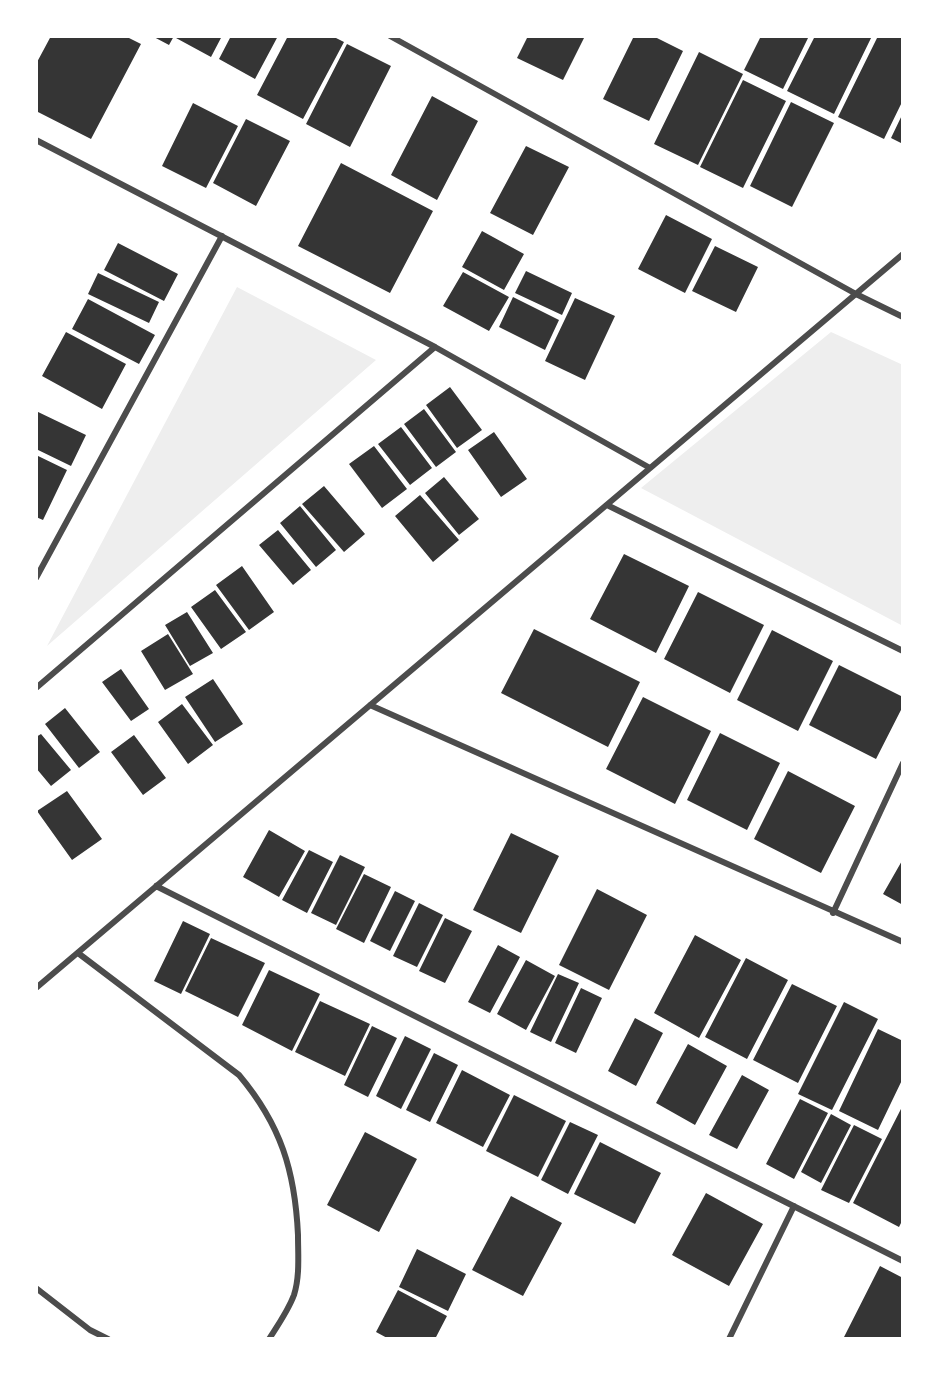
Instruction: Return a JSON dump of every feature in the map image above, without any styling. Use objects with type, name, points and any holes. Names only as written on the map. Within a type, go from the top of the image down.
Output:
[{"type":"street","points":[[390,36],[856,294],[903,317]]},
{"type":"street","points":[[36,140],[435,347],[650,468]]},
{"type":"street","points":[[36,578],[222,236]]},
{"type":"street","points":[[36,988],[903,254]]},
{"type":"street","points":[[36,687],[435,347]]},
{"type":"street","points":[[607,505],[903,651]]},
{"type":"street","points":[[370,705],[833,913],[903,942]]},
{"type":"street","points":[[833,913],[903,763]]},
{"type":"street","points":[[156,886],[903,1261]]},
{"type":"street","points":[[78,953],[239,1075],[256,1095],[273,1124],[290,1169],[296,1202],[299,1264],[294,1293],[285,1315],[269,1339]]},
{"type":"street","points":[[729,1339],[794,1206]]},
{"type":"street","points":[[36,1288],[90,1330],[108,1339]]},
{"type":"shaded area","points":[[237,287],[376,360],[47,646]]},
{"type":"shaded area","points":[[831,332],[903,365],[903,626],[641,488]]},
{"type":"building","points":[[51,36],[125,36],[141,44],[91,139],[36,111],[36,64]]},
{"type":"building","points":[[152,36],[174,36],[169,45]]},
{"type":"building","points":[[177,36],[222,36],[211,57],[176,38]]},
{"type":"building","points":[[231,36],[278,36],[255,79],[219,59]]},
{"type":"building","points":[[288,36],[332,36],[344,42],[303,119],[257,95]]},
{"type":"building","points":[[528,36],[585,36],[563,80],[517,58]]},
{"type":"building","points":[[634,36],[653,36],[683,51],[649,121],[603,99]]},
{"type":"building","points":[[761,36],[809,36],[783,89],[744,70]]},
{"type":"building","points":[[815,36],[872,36],[834,114],[787,91]]},
{"type":"building","points":[[878,36],[903,36],[903,100],[884,139],[838,117]]},
{"type":"building","points":[[347,44],[391,66],[350,147],[306,124]]},
{"type":"building","points":[[699,52],[743,74],[698,165],[654,144]]},
{"type":"building","points":[[743,80],[786,101],[743,188],[700,167]]},
{"type":"building","points":[[432,96],[478,121],[437,200],[391,175]]},
{"type":"building","points":[[791,102],[834,123],[792,207],[750,186]]},
{"type":"building","points":[[193,103],[238,126],[206,188],[162,166]]},
{"type":"building","points":[[903,113],[903,144],[891,138]]},
{"type":"building","points":[[246,119],[290,141],[256,206],[213,183]]},
{"type":"building","points":[[526,146],[569,167],[533,235],[490,213]]},
{"type":"building","points":[[341,163],[433,211],[390,293],[298,246]]},
{"type":"building","points":[[666,215],[712,239],[685,293],[638,269]]},
{"type":"building","points":[[482,231],[524,254],[504,290],[462,267]]},
{"type":"building","points":[[118,243],[178,274],[164,301],[104,270]]},
{"type":"building","points":[[715,246],[758,267],[736,312],[692,291]]},
{"type":"building","points":[[526,271],[572,293],[562,315],[515,293]]},
{"type":"building","points":[[463,272],[509,297],[489,331],[443,306]]},
{"type":"building","points":[[98,273],[159,302],[149,323],[88,294]]},
{"type":"building","points":[[513,297],[559,320],[545,350],[499,327]]},
{"type":"building","points":[[575,298],[615,316],[585,380],[545,361]]},
{"type":"building","points":[[88,299],[155,335],[139,364],[72,329]]},
{"type":"building","points":[[66,332],[126,364],[102,409],[42,376]]},
{"type":"building","points":[[450,387],[482,430],[457,448],[426,405]]},
{"type":"building","points":[[424,409],[456,452],[436,467],[404,424]]},
{"type":"building","points":[[36,411],[86,435],[71,466],[36,449]]},
{"type":"building","points":[[401,427],[432,468],[410,485],[378,444]]},
{"type":"building","points":[[494,432],[527,479],[501,497],[468,450]]},
{"type":"building","points":[[374,446],[407,489],[382,508],[349,464]]},
{"type":"building","points":[[36,455],[67,470],[43,520],[36,517]]},
{"type":"building","points":[[444,477],[479,519],[459,535],[425,493]]},
{"type":"building","points":[[324,486],[365,534],[344,552],[302,504]]},
{"type":"building","points":[[420,495],[459,540],[433,562],[395,516]]},
{"type":"building","points":[[300,506],[336,550],[316,567],[280,523]]},
{"type":"building","points":[[278,530],[311,570],[293,585],[259,545]]},
{"type":"building","points":[[624,554],[689,586],[656,653],[590,619]]},
{"type":"building","points":[[242,566],[274,612],[249,630],[216,585]]},
{"type":"building","points":[[215,590],[246,632],[221,649],[191,607]]},
{"type":"building","points":[[698,592],[764,625],[730,693],[664,659]]},
{"type":"building","points":[[187,612],[213,653],[190,666],[165,625]]},
{"type":"building","points":[[534,629],[640,682],[608,747],[501,693]]},
{"type":"building","points":[[772,630],[833,661],[798,731],[737,700]]},
{"type":"building","points":[[168,634],[193,674],[165,690],[141,651]]},
{"type":"building","points":[[839,665],[903,697],[903,706],[876,759],[809,725]]},
{"type":"building","points":[[121,669],[149,709],[131,721],[102,682]]},
{"type":"building","points":[[213,679],[243,724],[215,742],[185,697]]},
{"type":"building","points":[[643,697],[711,731],[675,804],[606,769]]},
{"type":"building","points":[[182,704],[213,745],[188,764],[158,722]]},
{"type":"building","points":[[65,708],[100,752],[79,768],[45,724]]},
{"type":"building","points":[[720,733],[780,763],[747,830],[687,800]]},
{"type":"building","points":[[41,734],[71,770],[51,786],[36,768],[36,737]]},
{"type":"building","points":[[134,735],[166,778],[143,795],[111,752]]},
{"type":"building","points":[[788,771],[855,806],[821,873],[754,839]]},
{"type":"building","points":[[67,791],[102,839],[72,860],[37,811]]},
{"type":"building","points":[[269,830],[305,851],[279,897],[243,877]]},
{"type":"building","points":[[511,833],[559,856],[521,933],[473,910]]},
{"type":"building","points":[[309,850],[333,862],[307,913],[282,900]]},
{"type":"building","points":[[340,855],[365,867],[336,925],[311,913]]},
{"type":"building","points":[[903,859],[903,905],[883,894]]},
{"type":"building","points":[[364,874],[391,887],[364,943],[336,929]]},
{"type":"building","points":[[597,889],[647,915],[609,990],[559,965]]},
{"type":"building","points":[[395,891],[415,901],[390,951],[370,941]]},
{"type":"building","points":[[419,903],[443,915],[417,967],[393,956]]},
{"type":"building","points":[[445,918],[472,931],[445,983],[419,971]]},
{"type":"building","points":[[183,921],[210,934],[181,994],[154,981]]},
{"type":"building","points":[[695,935],[741,960],[699,1038],[654,1013]]},
{"type":"building","points":[[211,938],[265,963],[238,1017],[185,991]]},
{"type":"building","points":[[498,945],[520,957],[490,1013],[468,1002]]},
{"type":"building","points":[[746,958],[788,980],[747,1059],[705,1037]]},
{"type":"building","points":[[526,960],[555,976],[526,1030],[497,1014]]},
{"type":"building","points":[[269,970],[320,994],[292,1051],[242,1025]]},
{"type":"building","points":[[558,974],[579,983],[551,1042],[530,1032]]},
{"type":"building","points":[[792,984],[837,1006],[798,1083],[753,1060]]},
{"type":"building","points":[[581,988],[602,998],[576,1053],[555,1043]]},
{"type":"building","points":[[320,1001],[370,1024],[345,1076],[295,1052]]},
{"type":"building","points":[[844,1002],[878,1019],[832,1110],[798,1094]]},
{"type":"building","points":[[635,1018],[663,1033],[636,1086],[608,1071]]},
{"type":"building","points":[[372,1026],[397,1038],[368,1097],[344,1085]]},
{"type":"building","points":[[878,1029],[903,1041],[903,1078],[878,1130],[839,1111]]},
{"type":"building","points":[[405,1036],[431,1049],[401,1109],[376,1096]]},
{"type":"building","points":[[688,1044],[727,1066],[695,1125],[656,1103]]},
{"type":"building","points":[[434,1053],[458,1065],[430,1122],[406,1110]]},
{"type":"building","points":[[462,1070],[510,1095],[483,1147],[436,1123]]},
{"type":"building","points":[[742,1075],[769,1090],[737,1149],[709,1135]]},
{"type":"building","points":[[514,1095],[566,1121],[538,1177],[486,1151]]},
{"type":"building","points":[[800,1099],[828,1113],[794,1179],[766,1164]]},
{"type":"building","points":[[903,1105],[903,1219],[899,1227],[853,1203]]},
{"type":"building","points":[[831,1114],[851,1125],[821,1183],[801,1172]]},
{"type":"building","points":[[570,1122],[598,1135],[568,1194],[541,1180]]},
{"type":"building","points":[[854,1125],[882,1139],[849,1203],[821,1190]]},
{"type":"building","points":[[365,1132],[417,1159],[379,1232],[327,1205]]},
{"type":"building","points":[[600,1142],[661,1173],[635,1224],[574,1194]]},
{"type":"building","points":[[706,1193],[763,1224],[729,1286],[672,1255]]},
{"type":"building","points":[[511,1196],[562,1223],[523,1296],[472,1270]]},
{"type":"building","points":[[417,1249],[466,1274],[448,1311],[399,1287]]},
{"type":"building","points":[[880,1266],[903,1278],[903,1339],[843,1339]]},
{"type":"building","points":[[398,1290],[447,1316],[435,1339],[389,1339],[376,1332]]}]
